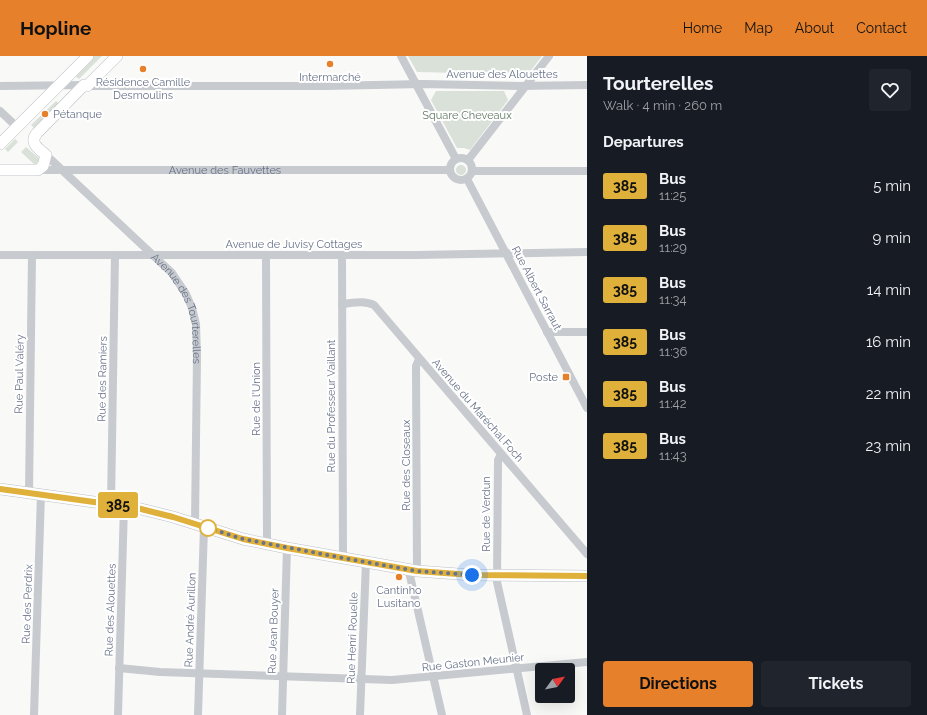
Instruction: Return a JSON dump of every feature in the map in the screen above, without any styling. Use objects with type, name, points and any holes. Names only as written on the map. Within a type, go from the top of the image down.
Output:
[{"type":"main road","points":[[0,144],[88,56]]},
{"type":"main road","points":[[82,86],[117,56]]},
{"type":"main road","name":"Avenue des Tourterelles","points":[[46,155],[36,146],[33,138],[36,133],[82,86]]},
{"type":"main road","points":[[38,170],[43,166],[46,155]]},
{"type":"main road","name":"Avenue des Fauvettes","points":[[0,170],[38,170]]},
{"type":"main road","points":[[0,489],[153,511],[243,539],[412,570],[497,576],[587,576]]},
{"type":"street","points":[[401,56],[456,159]]},
{"type":"street","points":[[468,160],[549,56]]},
{"type":"street","name":"Avenue des Alouettes","points":[[0,86],[326,86],[417,84],[518,86],[587,85]]},
{"type":"street","points":[[0,111],[17,127]]},
{"type":"street","name":"Avenue des Tourterelles","points":[[46,155],[172,273],[180,283],[192,308],[196,324],[199,525]]},
{"type":"street","points":[[464,158],[468,160],[471,164],[472,171],[470,176],[467,179],[460,181],[453,178],[450,170],[452,162],[456,159],[464,158]]},
{"type":"street","name":"Avenue des Fauvettes","points":[[38,170],[450,170]]},
{"type":"street","points":[[472,171],[587,171]]},
{"type":"street","name":"Rue Albert Sarraut","points":[[467,179],[587,408]]},
{"type":"street","name":"Avenue de Juvisy Cottages","points":[[0,255],[342,255],[587,252]]},
{"type":"street","name":"Rue Paul Valéry","points":[[29,493],[32,255]]},
{"type":"street","name":"Rue des Ramiers","points":[[112,504],[115,255]]},
{"type":"street","name":"Rue de l'Union","points":[[266,255],[267,544]]},
{"type":"street","name":"Rue du Professeur Vaillant","points":[[342,255],[343,558]]},
{"type":"street","name":"Avenue du Maréchal Foch","points":[[342,304],[369,302],[374,305],[587,554]]},
{"type":"street","points":[[547,332],[587,332]]},
{"type":"street","name":"Rue des Closeaux","points":[[420,360],[416,366],[412,570],[410,576],[442,715]]},
{"type":"street","name":"Rue de Verdun","points":[[501,454],[498,460],[497,576],[527,715]]},
{"type":"street","name":"Rue des Perdrix","points":[[34,715],[41,494]]},
{"type":"street","name":"Rue des Alouettes","points":[[118,715],[124,506]]},
{"type":"street","name":"Rue André Aurillon","points":[[198,715],[200,674],[199,525]]},
{"type":"street","name":"Rue Jean Bouyer","points":[[282,715],[287,548]]},
{"type":"street","name":"Rue Henri Rouelle","points":[[360,715],[366,562]]},
{"type":"street","name":"Rue Gaston Meunier","points":[[119,668],[200,674],[400,680],[587,662]]},
{"type":"green space","points":[[92,56],[102,56],[79,79],[74,75]]},
{"type":"green space","points":[[408,56],[542,56],[529,73],[463,71],[461,73],[417,72]]},
{"type":"green space","name":"Square Cheveaux","points":[[436,91],[504,91],[508,100],[470,150],[457,148],[431,100]]},
{"type":"green space","name":"Pétanque","points":[[56,101],[59,104],[34,128],[31,125]]},
{"type":"green space","points":[[15,139],[18,142],[8,152],[5,149]]},
{"type":"green space","points":[[26,147],[40,159],[35,165],[21,152]]},
{"type":"green space","points":[[459,165],[463,165],[466,170],[463,175],[459,175],[456,172],[456,168]]},
{"type":"bus line","name":"385","points":[[0,489],[153,511],[243,539],[417,571],[497,576],[587,576]]},
{"type":"place","name":"Intermarché","points":[[330,64]]},
{"type":"place","name":"Résidence Camille Desmoulins","points":[[143,69]]},
{"type":"place","name":"Pétanque","points":[[45,114]]},
{"type":"place","name":"Poste","points":[[566,377]]},
{"type":"place","name":"Cantinho Lusitano","points":[[399,577]]},
{"type":"route","points":[[208,528],[243,539],[343,558],[417,571],[472,575]]}]
